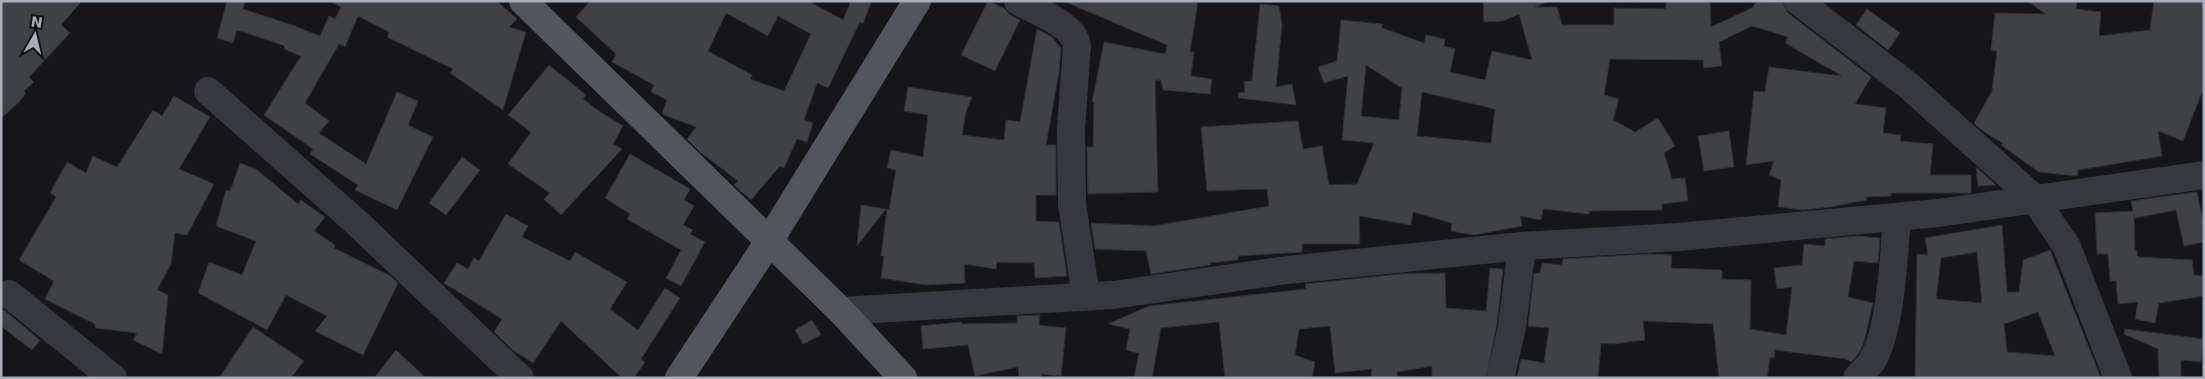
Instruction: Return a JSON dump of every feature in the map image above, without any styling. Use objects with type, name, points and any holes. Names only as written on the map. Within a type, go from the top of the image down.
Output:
[{"type":"main road","points":[[523,1],[840,311],[903,378]]},
{"type":"main road","points":[[679,378],[768,242],[917,1]]},
{"type":"street","points":[[1018,1],[1061,25],[1075,36],[1077,46],[1071,129],[1072,204],[1086,296]]},
{"type":"street","points":[[1798,1],[1909,86],[2034,198],[2067,246],[2118,378]]},
{"type":"street","points":[[208,91],[356,222],[520,378]]},
{"type":"street","points":[[840,311],[1123,293],[1287,270],[1522,246],[1678,236],[1938,213],[2204,175]]},
{"type":"street","points":[[1856,378],[1872,362],[1887,315],[1896,217]]},
{"type":"street","points":[[1502,378],[1501,375],[1512,327],[1522,246]]},
{"type":"street","points":[[9,294],[113,378]]},
{"type":"building","points":[[1,1],[82,1],[61,25],[70,33],[29,77],[34,82],[24,91],[26,93],[18,103],[1,118]]},
{"type":"building","points":[[227,1],[245,1],[243,9],[320,36],[329,16],[335,19],[341,7],[329,1],[497,1],[517,19],[509,27],[526,32],[503,110],[450,73],[453,69],[387,37],[389,32],[358,16],[345,47],[339,44],[305,103],[329,121],[319,133],[366,164],[397,92],[418,101],[408,125],[433,137],[397,210],[355,190],[358,185],[310,154],[313,149],[264,115],[301,56],[284,49],[285,46],[237,30],[233,43],[217,38]]},
{"type":"building","points":[[590,1],[808,1],[843,20],[851,1],[872,1],[863,23],[860,22],[828,88],[817,83],[804,120],[813,123],[807,142],[797,139],[784,168],[780,166],[751,200],[734,185],[738,181],[700,152],[687,139],[696,127],[662,114],[667,100],[651,92],[654,85],[612,62],[616,54],[576,17]],"holes":[[[726,13],[768,36],[778,16],[811,34],[784,91],[750,79],[752,75],[708,51]]]},
{"type":"building","points":[[988,1],[1004,8],[1010,15],[1020,20],[995,71],[961,55]]},
{"type":"building","points":[[1063,1],[1198,1],[1190,52],[1194,52],[1191,76],[1212,79],[1210,94],[1163,90],[1161,80],[1155,80],[1158,192],[1088,194],[1087,147],[1093,147],[1094,102],[1092,102],[1104,42],[1165,54],[1167,45]]},
{"type":"building","points":[[1483,1],[1549,1],[1535,7],[1557,7],[1562,25],[1614,25],[1614,8],[1666,9],[1666,1],[1710,1],[1711,27],[1752,8],[1757,1],[1783,3],[1788,13],[1871,77],[1855,104],[1886,108],[1883,133],[1901,135],[1900,141],[1933,144],[1930,175],[1971,175],[1971,193],[1891,193],[1891,196],[1866,197],[1867,200],[1830,207],[1803,210],[1778,207],[1781,180],[1769,175],[1774,161],[1746,165],[1754,91],[1765,92],[1769,67],[1842,76],[1785,43],[1788,37],[1752,26],[1719,42],[1722,66],[1704,68],[1703,60],[1610,59],[1604,95],[1619,99],[1613,120],[1635,132],[1658,118],[1675,146],[1664,153],[1672,179],[1685,178],[1688,201],[1662,204],[1662,210],[1589,211],[1589,214],[1543,209],[1541,220],[1520,216],[1522,226],[1474,235],[1451,231],[1452,223],[1413,212],[1411,225],[1359,216],[1360,244],[1302,244],[1302,252],[1238,256],[1238,260],[1209,263],[1210,265],[1151,274],[1146,251],[1095,249],[1091,223],[1154,226],[1269,206],[1267,189],[1207,191],[1201,127],[1298,121],[1303,149],[1322,146],[1329,185],[1357,184],[1374,143],[1342,140],[1348,76],[1324,83],[1318,67],[1337,61],[1341,20],[1382,24],[1382,28],[1424,43],[1426,35],[1445,39],[1444,46],[1455,49],[1450,72],[1485,80],[1492,51],[1532,60],[1519,14],[1503,21],[1484,22]],"holes":[[[1366,65],[1402,88],[1399,120],[1361,116]],[[1422,92],[1495,109],[1491,143],[1417,136]]]},
{"type":"building","points":[[2027,1],[2077,1],[2076,9],[2101,12],[2099,36],[2150,30],[2154,1],[2204,1],[2204,87],[2183,141],[2158,131],[2162,156],[2078,170],[2077,176],[2039,172],[2001,145],[2003,143],[1984,132],[1974,123],[1992,91],[1997,51],[1991,50],[1995,13],[2046,14]]},
{"type":"building","points":[[1260,4],[1279,6],[1282,25],[1276,87],[1292,84],[1296,105],[1238,98],[1238,93],[1245,92],[1244,82],[1252,81]]},
{"type":"building","points":[[1867,9],[1900,33],[1888,50],[1856,25]]},
{"type":"building","points":[[1037,29],[1052,37],[1061,48],[1059,72],[1046,145],[1056,145],[1056,195],[1036,195],[1036,221],[1059,222],[1067,276],[1035,278],[1034,263],[997,262],[996,269],[964,264],[965,283],[926,285],[881,278],[884,256],[881,256],[887,209],[889,209],[896,170],[887,168],[891,150],[923,157],[928,115],[904,111],[908,87],[972,97],[966,112],[962,135],[1004,140],[1006,120],[1020,122]]},
{"type":"building","points":[[549,65],[586,95],[583,99],[623,126],[613,144],[622,149],[561,215],[544,199],[550,193],[508,164],[531,132],[508,115]]},
{"type":"building","points":[[174,96],[210,117],[179,169],[214,184],[187,235],[175,233],[171,264],[157,290],[168,295],[162,354],[133,340],[137,333],[95,328],[95,324],[45,299],[54,281],[19,260],[56,197],[50,193],[67,162],[86,173],[93,156],[117,167],[153,110],[162,116]]},
{"type":"building","points":[[1729,131],[1734,167],[1704,171],[1698,136]]},
{"type":"building","points":[[630,154],[690,189],[684,200],[694,206],[683,225],[693,230],[690,234],[705,242],[681,286],[666,278],[681,250],[627,219],[630,214],[605,198]]},
{"type":"building","points":[[462,157],[480,170],[446,215],[429,203]]},
{"type":"building","points":[[240,163],[256,169],[298,204],[301,200],[325,217],[314,231],[335,245],[334,248],[389,275],[398,283],[363,355],[315,331],[327,316],[286,295],[267,330],[198,293],[209,262],[242,275],[256,241],[216,226],[226,190],[230,191]]},
{"type":"building","points":[[1976,167],[1996,185],[1978,186]]},
{"type":"building","points":[[2197,192],[2204,226],[2204,242],[2184,246],[2176,210],[2135,218],[2134,214],[2135,251],[2137,251],[2138,257],[2192,260],[2194,275],[2204,276],[2204,296],[2159,303],[2155,323],[2135,319],[2138,302],[2118,304],[2116,281],[2110,281],[2108,254],[2097,254],[2095,213],[2133,211],[2131,201]]},
{"type":"building","points":[[861,205],[886,209],[857,246]]},
{"type":"building","points":[[506,214],[528,226],[522,237],[570,261],[575,252],[627,282],[610,309],[638,330],[665,288],[680,298],[641,359],[645,362],[634,378],[622,378],[561,321],[533,363],[513,350],[494,332],[502,319],[444,283],[457,263],[468,269],[474,258],[479,261]]},
{"type":"building","points":[[2002,225],[2007,292],[2019,292],[2023,260],[2050,250],[2101,378],[1915,378],[1917,254],[1928,255],[1925,238]],"holes":[[[1977,252],[1982,303],[1936,299],[1941,258]],[[2038,312],[2055,356],[2007,352],[2004,324]]]},
{"type":"building","points":[[1858,236],[1880,238],[1878,263],[1854,261],[1848,297],[1873,303],[1864,342],[1859,353],[1851,362],[1846,359],[1775,350],[1774,358],[1770,357],[1767,378],[1719,378],[1713,324],[1643,321],[1645,340],[1611,344],[1601,343],[1598,378],[1517,378],[1521,359],[1544,363],[1549,328],[1528,326],[1534,273],[1540,273],[1542,263],[1562,265],[1563,259],[1647,254],[1672,255],[1671,268],[1722,270],[1722,279],[1751,280],[1750,329],[1786,335],[1792,287],[1777,289],[1774,268],[1802,265],[1804,244],[1825,246],[1825,239]]},
{"type":"building","points":[[1490,268],[1503,269],[1497,324],[1486,378],[1432,378],[1432,366],[1397,372],[1397,378],[1371,378],[1372,369],[1335,373],[1330,326],[1299,329],[1295,355],[1315,362],[1312,378],[1225,378],[1219,322],[1161,328],[1152,378],[1134,378],[1139,353],[1126,350],[1130,329],[1108,324],[1149,306],[1306,289],[1305,284],[1400,274],[1445,273],[1446,308],[1486,311]]},
{"type":"building","points":[[4,310],[40,340],[32,350],[1,326],[1,314]]},
{"type":"building","points":[[1040,315],[1039,325],[1066,328],[1061,376],[1041,374],[1042,378],[1019,378],[1018,367],[975,376],[968,345],[923,349],[921,326],[961,322],[961,324],[1017,323],[1017,316]]},
{"type":"building","points":[[812,320],[821,335],[803,344],[795,330]]},
{"type":"building","points":[[253,327],[304,361],[291,378],[219,378]]},
{"type":"building","points":[[2125,329],[2203,339],[2201,362],[2181,360],[2181,378],[2159,378],[2158,349],[2124,334]]},
{"type":"building","points":[[396,350],[426,378],[374,378]]}]
